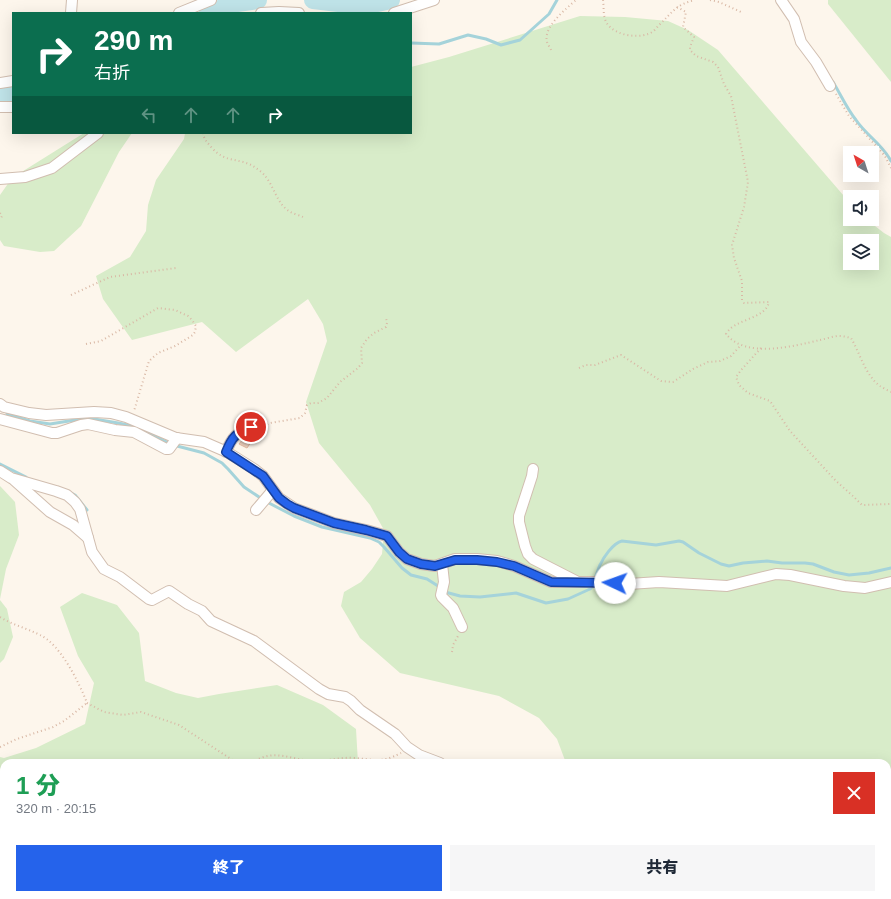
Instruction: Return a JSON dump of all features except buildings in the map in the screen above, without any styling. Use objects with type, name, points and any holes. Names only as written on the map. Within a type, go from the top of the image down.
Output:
[{"type":"street","points":[[71,12],[72,0]]},
{"type":"street","points":[[181,12],[211,0]]},
{"type":"street","points":[[397,12],[434,0]]},
{"type":"street","points":[[781,0],[794,19],[801,42],[816,62],[830,86]]},
{"type":"street","points":[[0,83],[12,82]]},
{"type":"street","points":[[0,107],[12,107]]},
{"type":"street","points":[[0,179],[25,177],[52,168],[97,134]]},
{"type":"street","points":[[1,406],[29,413],[46,415],[94,412],[111,414],[133,420],[177,438],[204,442],[226,452],[263,476],[279,498],[294,508],[334,523],[387,536],[399,552],[407,559],[421,564],[435,566],[455,560],[497,562],[514,566],[551,582],[629,584],[659,582],[727,586],[776,574],[790,575],[844,586],[865,588],[891,582]]},
{"type":"street","points":[[0,419],[52,433],[88,424],[115,430],[131,431],[166,449],[169,449],[177,438]]},
{"type":"street","points":[[226,452],[233,436],[251,427]]},
{"type":"street","points":[[533,469],[519,516],[519,522],[528,554],[532,559],[572,578],[577,582]]},
{"type":"street","points":[[0,471],[11,478],[50,512],[73,526],[88,538]]},
{"type":"street","points":[[11,478],[67,495],[75,502],[80,509],[92,552],[104,569],[120,577],[149,599],[152,600],[169,591],[188,604],[202,610],[211,621],[254,641],[319,689],[328,694],[345,697],[360,710],[395,734],[409,749],[431,759]]},
{"type":"street","points":[[256,510],[273,490]]},
{"type":"street","points":[[442,564],[444,582],[440,594],[442,598],[453,608],[462,627]]},
{"type":"path","points":[[551,50],[546,40],[547,33],[554,21],[576,0]]},
{"type":"path","points":[[604,0],[605,20],[615,31],[626,35],[649,34],[677,7],[685,2],[695,0]]},
{"type":"path","points":[[710,0],[719,2],[741,12]]},
{"type":"path","points":[[677,7],[686,12],[683,27],[694,37],[690,50],[696,56],[713,62],[718,67],[724,84],[731,96],[736,118],[748,182],[744,208],[732,245],[734,258],[742,282],[742,300],[744,304],[769,302],[768,306],[763,312],[742,321],[728,330],[726,334],[730,340],[741,345],[781,349],[839,336],[851,338],[858,348],[866,368],[879,385],[891,392]]},
{"type":"path","points":[[830,86],[855,124],[885,156],[891,168]]},
{"type":"path","points":[[203,134],[204,140],[222,157],[244,162],[255,167],[266,176],[284,207],[290,212],[303,217]]},
{"type":"path","points":[[0,213],[2,216],[0,220]]},
{"type":"path","points":[[71,295],[110,277],[176,268]]},
{"type":"path","points":[[86,344],[101,341],[158,308],[175,310],[183,313],[188,316],[196,326],[195,332],[186,340],[158,353],[149,361],[144,382],[138,395],[133,420]]},
{"type":"path","points":[[251,427],[258,428],[270,423],[300,418],[305,413],[307,405],[318,403],[326,398],[340,382],[362,363],[361,348],[370,336],[386,327],[386,318]]},
{"type":"path","points":[[579,368],[586,365],[595,365],[621,355],[661,381],[673,382],[693,369],[708,362],[720,361],[731,356],[741,345]]},
{"type":"path","points":[[761,348],[736,377],[739,385],[748,392],[770,402],[790,431],[836,481],[862,505],[891,504]]},
{"type":"path","points":[[0,617],[52,642],[62,655],[87,703],[104,712],[112,714],[123,715],[140,712],[169,721],[179,725],[231,759]]},
{"type":"path","points":[[452,652],[455,641],[462,632],[462,627]]},
{"type":"path","points":[[0,747],[17,739],[53,727],[64,721],[87,703]]},
{"type":"path","points":[[389,759],[409,749]]},
{"type":"path","points":[[260,759],[275,755],[303,759]]},
{"type":"path","points":[[339,759],[359,759]]},
{"type":"green space","points":[[828,0],[891,0],[891,82],[828,4]]},
{"type":"green space","points":[[580,16],[625,17],[668,21],[688,30],[718,50],[843,195],[843,226],[875,226],[891,237],[891,759],[564,759],[557,739],[539,718],[499,696],[400,673],[360,638],[341,606],[344,592],[361,582],[382,554],[384,530],[370,505],[319,443],[306,402],[327,341],[323,324],[308,299],[236,352],[202,322],[132,340],[103,299],[96,276],[130,257],[146,231],[148,205],[156,180],[184,139],[185,134],[412,134],[412,67],[449,57]]},
{"type":"green space","points":[[82,134],[131,134],[119,152],[81,226],[54,251],[40,252],[4,246],[0,240],[0,195],[12,178]]},
{"type":"green space","points":[[0,486],[15,502],[19,535],[6,569],[0,599]]},
{"type":"green space","points":[[82,593],[117,605],[139,633],[145,681],[176,693],[198,698],[277,685],[323,705],[356,729],[358,759],[0,759],[0,757],[4,758],[36,748],[85,724],[94,683],[78,656],[60,607]]},
{"type":"green space","points":[[0,600],[7,609],[13,637],[4,659],[0,663]]},
{"type":"waterway","points":[[211,12],[237,3],[258,0]]},
{"type":"waterway","points":[[313,0],[364,6],[391,0]]},
{"type":"waterway","points":[[412,43],[439,44],[468,35],[486,39],[501,45],[520,40],[549,14],[557,0]]},
{"type":"waterway","points":[[833,82],[853,116],[884,150],[891,161]]},
{"type":"waterway","points":[[0,94],[12,94]]},
{"type":"waterway","points":[[7,414],[30,421],[50,424],[88,418],[118,423],[133,426],[167,442]]},
{"type":"waterway","points":[[177,446],[204,453],[222,463],[244,487],[262,499]]},
{"type":"waterway","points":[[0,464],[26,477]]},
{"type":"waterway","points":[[71,493],[75,495],[87,510]]},
{"type":"waterway","points":[[267,502],[294,516],[322,527],[370,538],[379,542],[402,568],[411,575],[427,579],[438,586],[440,590]]},
{"type":"waterway","points":[[595,578],[606,555],[615,545],[622,541],[656,545],[679,541],[683,542],[699,553],[721,564],[729,566],[767,561],[782,563],[805,563],[849,575],[869,573],[891,568]]},
{"type":"waterway","points":[[445,592],[460,596],[480,597],[516,593],[546,603],[568,599],[590,589],[593,586]]},
{"type":"route","points":[[251,427],[233,436],[226,452],[263,476],[279,498],[294,508],[334,523],[387,536],[399,552],[407,559],[421,564],[435,566],[455,560],[497,562],[514,566],[551,582],[615,583]]}]
